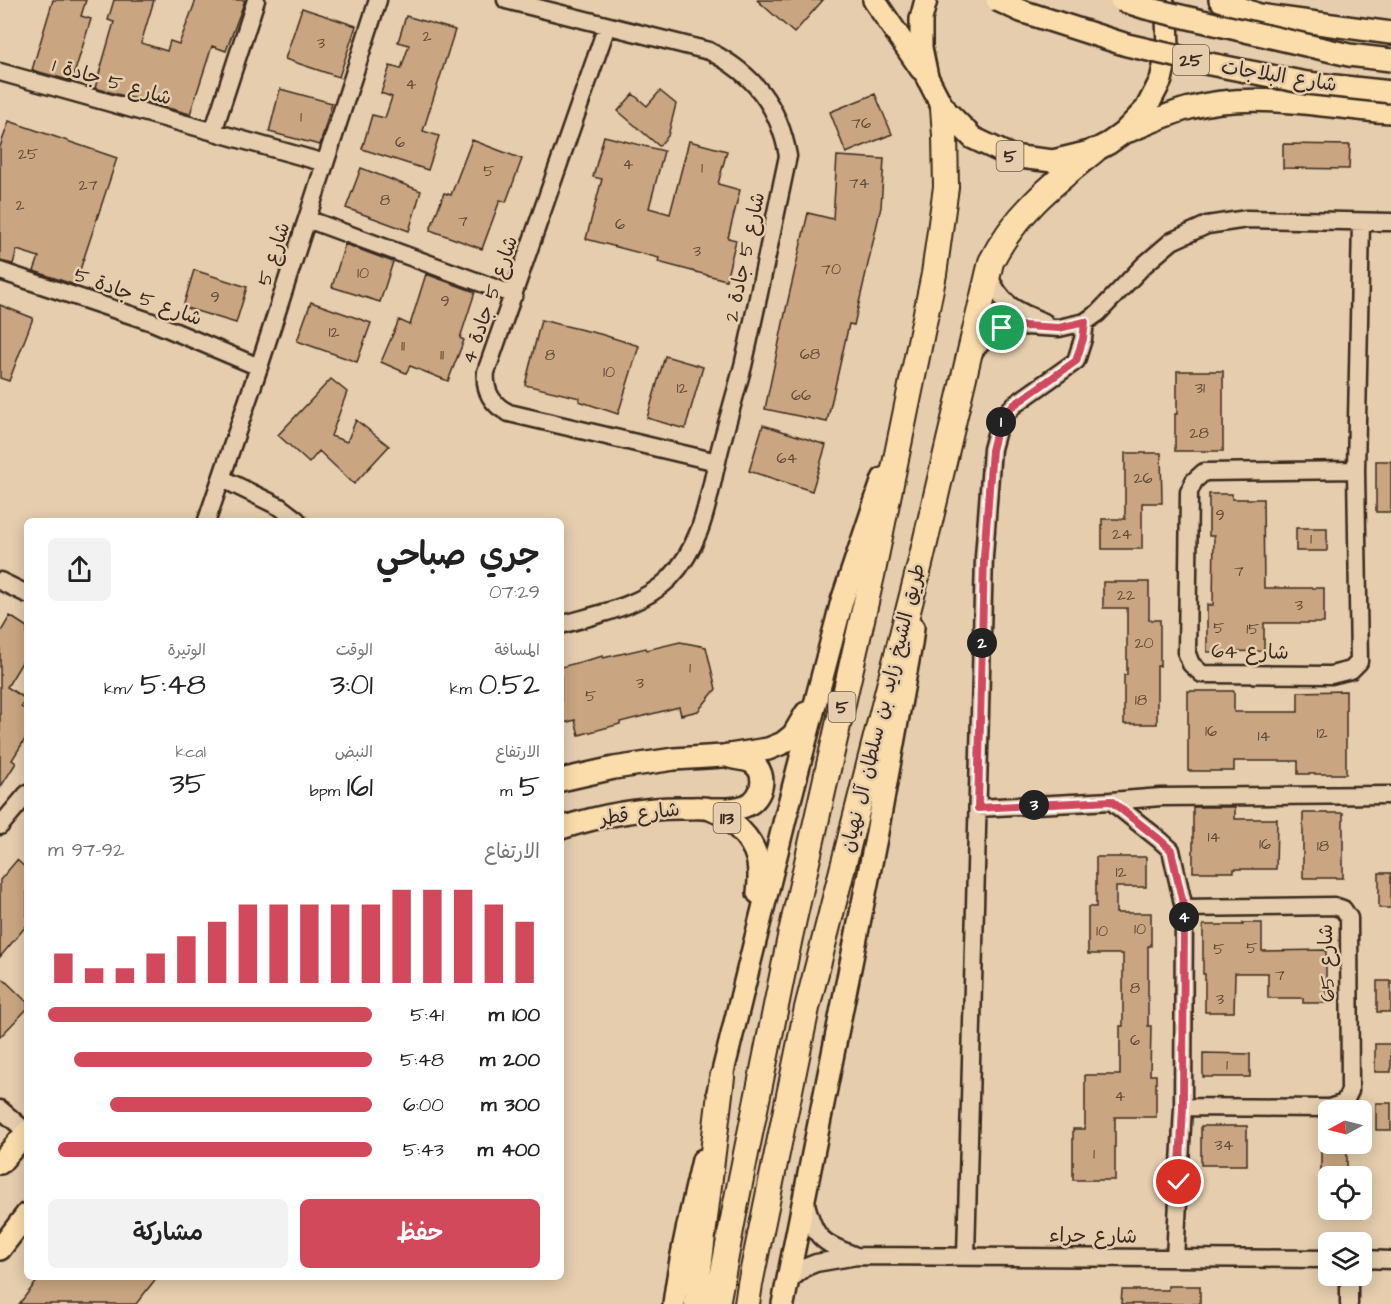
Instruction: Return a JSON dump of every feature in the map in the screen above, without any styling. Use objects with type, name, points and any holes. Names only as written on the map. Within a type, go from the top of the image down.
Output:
[{"type":"highway","name":"طريق الشيخ زايد بن سلطان آل نهيان","points":[[717,1304],[788,948],[873,571],[934,274],[946,187],[943,108]]},
{"type":"highway","name":"طريق الشيخ زايد بن سلطان آل نهيان","points":[[747,1304],[807,1008],[920,564],[991,262],[1020,218],[1053,184],[1094,151]]},
{"type":"highway","points":[[697,1304],[698,1277],[722,1077]]},
{"type":"main road","points":[[874,0],[927,77]]},
{"type":"main road","name":"5","points":[[926,0],[921,19],[921,48],[927,77],[943,108],[972,138],[1011,156],[1053,161],[1094,151],[1109,143],[1123,133],[1146,109],[1161,80],[1168,49],[1167,16],[1162,0]]},
{"type":"main road","name":"شارع البلاجات","points":[[997,0],[1021,11],[1127,45],[1200,62],[1307,82],[1391,92]]},
{"type":"main road","name":"شارع البلاجات","points":[[1121,0],[1146,8],[1349,55],[1391,60]]},
{"type":"main road","points":[[1220,0],[1259,15],[1391,33]]},
{"type":"main road","points":[[1123,133],[1191,108],[1223,102],[1270,100],[1391,112]]},
{"type":"main road","points":[[674,1304],[689,1220],[785,819],[842,601],[906,413]]},
{"type":"main road","points":[[783,1304],[876,838],[911,644],[920,564]]},
{"type":"main road","points":[[564,779],[674,759],[723,756],[768,749],[783,743],[793,735],[822,680]]},
{"type":"main road","points":[[709,809],[736,809],[748,806],[757,798],[761,789],[760,772],[755,766],[749,761],[723,756]]},
{"type":"main road","name":"شارع قطر","points":[[564,827],[624,812],[662,807],[709,809],[730,820],[754,846],[759,863],[759,884],[748,976]]},
{"type":"main road","points":[[0,1163],[24,1135]]},
{"type":"main road","points":[[0,1248],[24,1218]]},
{"type":"street","points":[[213,132],[256,0]]},
{"type":"street","name":"شارع 5","points":[[208,518],[260,367],[378,0]]},
{"type":"street","name":"شارع 5 جادة 2","points":[[506,0],[709,51],[730,62],[748,77],[768,100],[778,120],[788,156],[742,366],[703,524],[695,544],[678,570],[655,591],[636,602],[564,624]]},
{"type":"street","name":"شارع 5 جادة 4","points":[[607,26],[486,372],[486,387],[497,406],[509,413],[717,462]]},
{"type":"street","name":"شارع 5 جادة 1","points":[[0,72],[325,163]]},
{"type":"street","points":[[307,219],[514,295]]},
{"type":"street","points":[[968,361],[981,343],[1002,328],[1025,326],[1059,328],[1085,322],[1098,313],[1144,265],[1172,241],[1207,225],[1247,219],[1391,222]]},
{"type":"street","name":"شارع 64","points":[[1356,470],[1204,472],[1194,481],[1189,492],[1187,654],[1191,664],[1202,674],[1331,675],[1351,670],[1359,662],[1356,470],[1361,222]]},
{"type":"street","name":"شارع 5 جادة 5","points":[[0,272],[152,322],[260,367]]},
{"type":"street","points":[[988,274],[996,290],[1015,309],[1059,328]]},
{"type":"street","points":[[966,1256],[984,557],[992,450],[998,426],[1014,405],[1076,361],[1083,339],[1085,322]]},
{"type":"street","points":[[223,479],[280,507],[294,518]]},
{"type":"street","points":[[0,581],[24,593]]},
{"type":"street","points":[[978,808],[1161,797],[1391,795]]},
{"type":"street","points":[[1,823],[24,797]]},
{"type":"street","points":[[1111,801],[1171,850],[1184,908],[1183,1107],[1175,1258]]},
{"type":"street","name":"شارع 65","points":[[1183,1107],[1329,1108],[1344,1102],[1350,1091],[1349,918],[1343,909],[1334,906],[1184,908]]},
{"type":"street","points":[[0,1109],[24,1129]]},
{"type":"street","name":"شارع حراء","points":[[805,1197],[811,1222],[818,1234],[826,1242],[857,1256]]},
{"type":"street","name":"شارع حراء","points":[[786,1283],[806,1267],[816,1263],[857,1256],[1318,1259]]},
{"type":"street","points":[[1372,1260],[1391,1260]]},
{"type":"street","points":[[1349,1286],[1349,1304]]},
{"type":"building","points":[[53,0],[86,0],[81,16],[91,19],[72,81],[32,70]]},
{"type":"building","points":[[114,0],[154,0],[141,43],[167,51],[170,41],[179,44],[196,0],[245,0],[226,51],[212,46],[190,114],[95,88],[114,22],[108,20]]},
{"type":"building","points":[[757,0],[823,0],[794,33]]},
{"type":"building","points":[[302,8],[356,26],[339,77],[285,59]]},
{"type":"building","points":[[406,16],[455,30],[423,131],[439,136],[428,170],[362,149],[372,115],[385,118],[392,97],[381,93],[390,66],[401,69],[409,45],[398,42]]},
{"type":"building","points":[[280,89],[332,103],[320,145],[269,132]]},
{"type":"building","points":[[660,91],[676,104],[668,136],[659,146],[618,111],[633,94],[647,106]]},
{"type":"building","points":[[875,94],[892,134],[846,153],[830,112]]},
{"type":"building","points":[[9,121],[117,158],[75,285],[34,271],[39,257],[17,250],[13,264],[0,261],[0,147]]},
{"type":"building","points":[[604,136],[664,151],[649,208],[670,214],[689,141],[727,151],[718,184],[740,190],[728,238],[736,240],[726,280],[658,262],[659,258],[586,239],[602,179],[593,177]]},
{"type":"building","points":[[472,140],[522,159],[506,202],[500,200],[482,249],[430,230],[444,193],[451,195]]},
{"type":"building","points":[[1283,144],[1350,145],[1349,169],[1283,168]]},
{"type":"building","points":[[837,156],[884,159],[881,207],[854,325],[849,324],[827,422],[765,409],[808,213],[833,219]]},
{"type":"building","points":[[361,168],[421,191],[409,231],[346,208]]},
{"type":"building","points":[[345,244],[393,262],[380,302],[332,287]]},
{"type":"building","points":[[194,270],[247,287],[236,323],[183,307]]},
{"type":"building","points":[[426,274],[475,292],[460,338],[464,340],[448,381],[410,366],[406,373],[381,362],[399,320],[410,325]]},
{"type":"building","points":[[311,302],[371,323],[357,362],[297,341]]},
{"type":"building","points":[[0,305],[33,318],[9,381],[0,378]]},
{"type":"building","points":[[541,320],[639,346],[618,414],[579,401],[580,398],[525,385]]},
{"type":"building","points":[[665,356],[703,367],[685,429],[647,418]]},
{"type":"building","points":[[1177,371],[1223,371],[1223,451],[1175,451]]},
{"type":"building","points":[[331,379],[347,392],[331,436],[347,442],[356,420],[389,446],[354,484],[319,451],[309,463],[278,435]]},
{"type":"building","points":[[763,425],[826,445],[812,491],[749,471]]},
{"type":"building","points":[[1125,453],[1161,453],[1162,503],[1142,503],[1142,549],[1102,549],[1102,519],[1125,519]]},
{"type":"building","points":[[1376,461],[1391,461],[1391,512],[1376,512]]},
{"type":"building","points":[[1209,494],[1232,494],[1232,499],[1263,499],[1264,588],[1324,588],[1324,623],[1264,623],[1264,651],[1207,652],[1207,605],[1213,605],[1214,536],[1209,536]]},
{"type":"building","points":[[1296,528],[1327,528],[1327,551],[1296,551]]},
{"type":"building","points":[[1103,582],[1149,582],[1149,620],[1160,620],[1157,724],[1124,724],[1127,608],[1103,608]]},
{"type":"building","points":[[10,616],[24,625],[24,659],[7,687],[24,698],[21,707],[24,708],[24,741],[12,760],[16,763],[0,788],[0,633]]},
{"type":"building","points":[[680,642],[706,647],[716,689],[698,711],[681,715],[679,707],[579,735],[575,720],[564,723],[564,666],[603,656],[603,658],[646,648],[647,650]]},
{"type":"building","points":[[1188,691],[1234,691],[1234,712],[1298,712],[1298,692],[1346,691],[1346,774],[1298,774],[1298,761],[1234,761],[1234,771],[1188,771]]},
{"type":"building","points":[[1193,807],[1235,807],[1235,819],[1277,819],[1276,869],[1193,872]]},
{"type":"building","points":[[1303,813],[1343,813],[1343,878],[1303,878]]},
{"type":"building","points":[[1096,857],[1146,857],[1146,887],[1116,887],[1116,913],[1151,913],[1151,946],[1148,946],[1148,1026],[1151,1026],[1150,1075],[1156,1075],[1156,1117],[1115,1117],[1115,1180],[1073,1180],[1073,1129],[1085,1129],[1085,1075],[1120,1075],[1123,954],[1088,954],[1088,907],[1096,907]]},
{"type":"building","points":[[17,860],[24,866],[24,929],[0,957],[0,880]]},
{"type":"building","points":[[1379,873],[1391,873],[1391,908],[1379,908]]},
{"type":"building","points":[[1243,923],[1262,923],[1262,951],[1326,950],[1326,1003],[1303,1003],[1303,998],[1268,998],[1268,973],[1235,973],[1234,1012],[1205,1012],[1203,925],[1243,925]]},
{"type":"building","points":[[0,976],[24,999],[24,1012],[0,1037]]},
{"type":"building","points":[[1377,981],[1391,981],[1391,1012],[1377,1012]]},
{"type":"building","points":[[1375,1044],[1391,1044],[1391,1072],[1375,1072]]},
{"type":"building","points":[[1203,1053],[1250,1054],[1250,1077],[1203,1077]]},
{"type":"building","points":[[1376,1103],[1391,1103],[1391,1130],[1376,1130]]},
{"type":"building","points":[[1201,1126],[1247,1126],[1247,1165],[1201,1165]]},
{"type":"building","points":[[1321,1154],[1347,1154],[1347,1166],[1321,1166]]},
{"type":"building","points":[[38,1280],[155,1280],[136,1304],[19,1304]]},
{"type":"building","points":[[1168,1286],[1200,1286],[1200,1304],[1121,1304],[1122,1290],[1168,1290]]},
{"type":"route","points":[[1002,328],[1012,326],[1059,328],[1085,322],[1083,339],[1076,361],[1014,405],[998,426],[992,450],[984,557],[978,808],[1111,801],[1171,850],[1184,908],[1183,1107],[1179,1182]]}]
